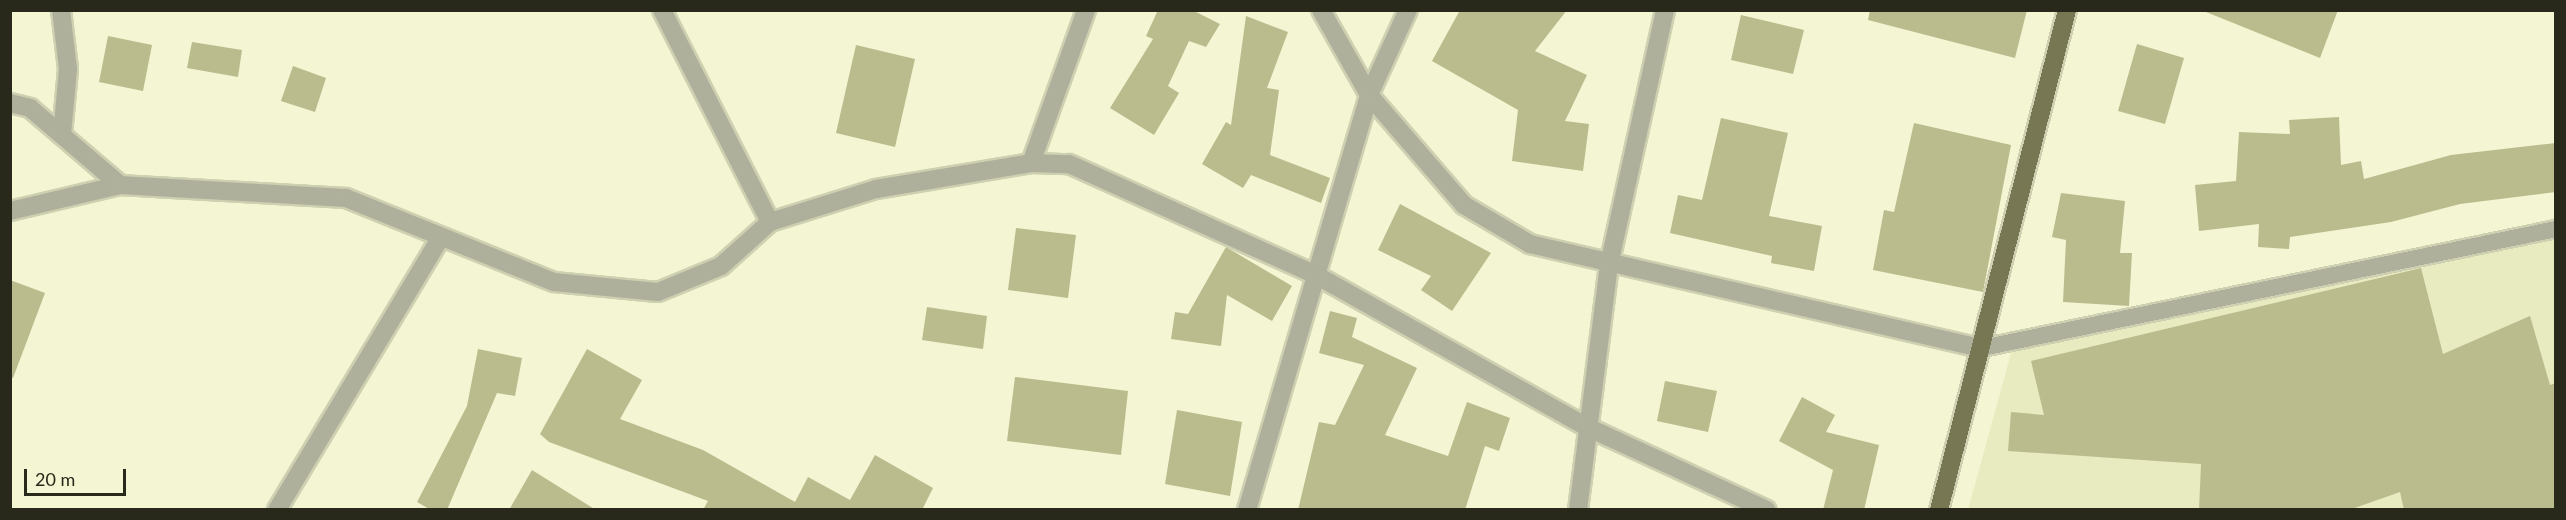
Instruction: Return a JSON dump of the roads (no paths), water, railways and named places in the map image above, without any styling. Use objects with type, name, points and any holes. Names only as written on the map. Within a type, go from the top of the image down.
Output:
[{"type":"main road","points":[[1939,510],[2067,10]]},
{"type":"street","points":[[61,10],[68,69],[62,135]]},
{"type":"street","points":[[662,10],[770,222]]},
{"type":"street","points":[[1321,10],[1369,95],[1464,205],[1530,244],[1609,265],[1982,348]]},
{"type":"street","points":[[1246,510],[1369,95],[1408,10]]},
{"type":"street","points":[[1578,510],[1585,426],[1609,265],[1665,10]]},
{"type":"street","points":[[1031,162],[1083,12]]},
{"type":"street","points":[[10,103],[30,108],[120,185]]},
{"type":"street","points":[[10,211],[120,185],[346,198],[554,282],[658,292],[721,266],[770,222],[876,189],[1031,162],[1069,164],[1316,275],[1585,426],[1767,510]]},
{"type":"street","points":[[277,510],[441,237]]},
{"type":"lane","points":[[1982,348],[2556,229]]}]
